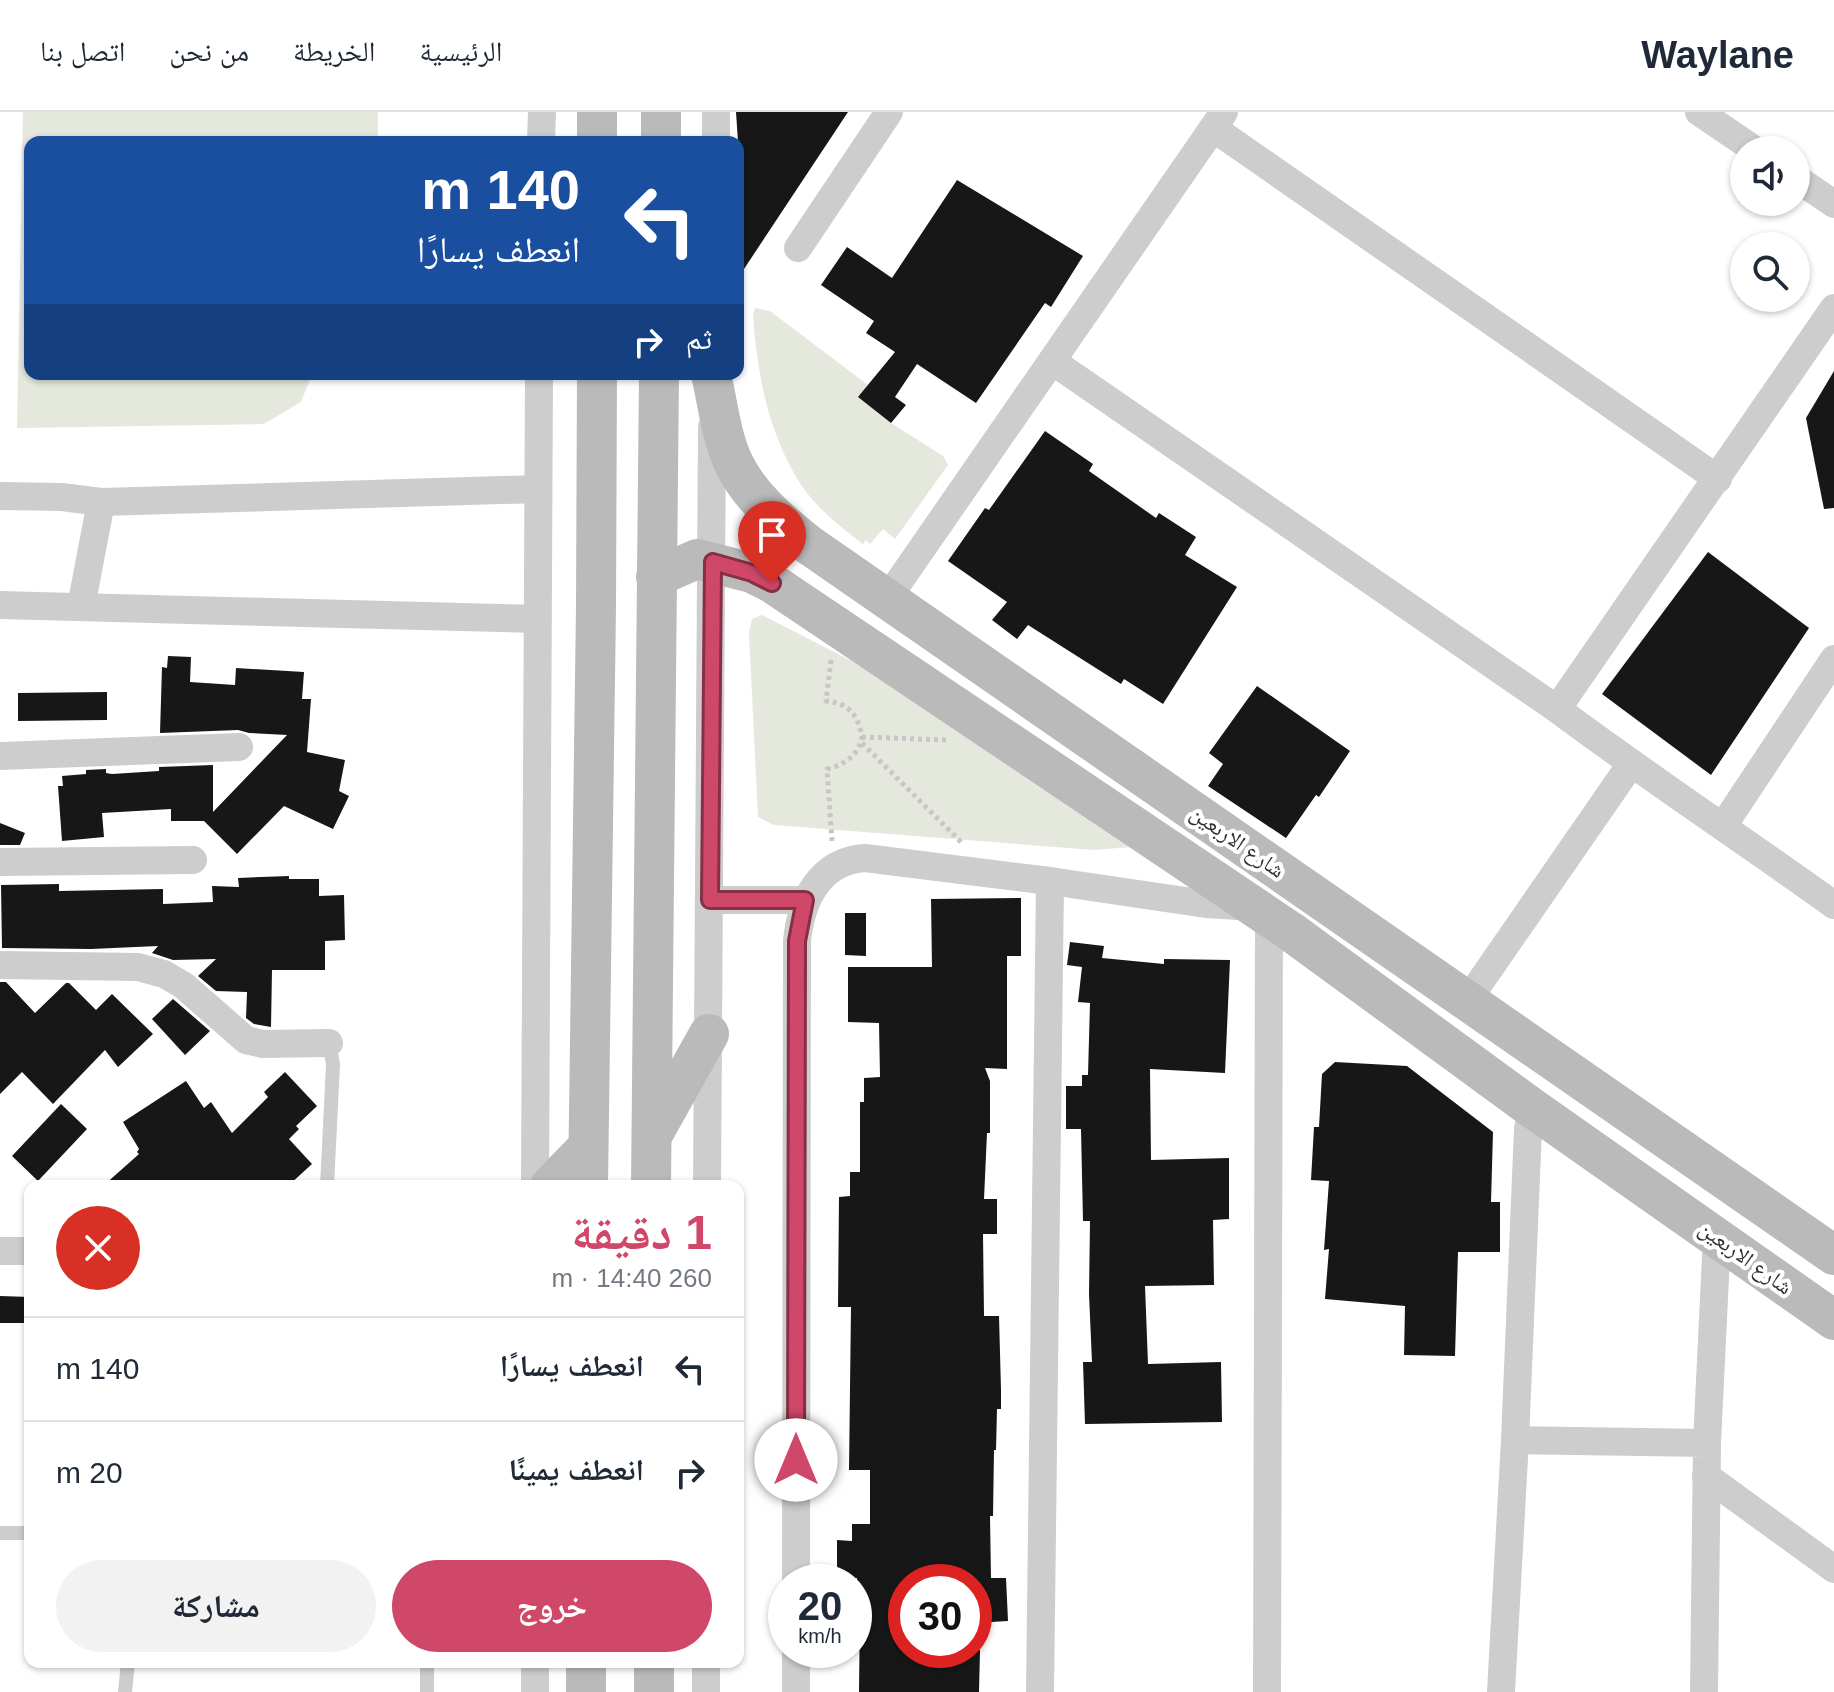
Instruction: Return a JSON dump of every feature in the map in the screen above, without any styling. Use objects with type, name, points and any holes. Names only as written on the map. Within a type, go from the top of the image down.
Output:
[{"type":"main road","points":[[597,112],[597,136]]},
{"type":"main road","points":[[661,112],[661,136]]},
{"type":"main road","points":[[588,1180],[597,380]]},
{"type":"main road","points":[[651,1180],[659,380]]},
{"type":"main road","name":"شارع الاربعين","points":[[712,380],[726,441],[735,465],[753,494],[776,519],[1834,1255]]},
{"type":"main road","name":"شارع الاربعين","points":[[656,577],[697,559],[762,578],[1271,918],[1532,1108],[1834,1320]]},
{"type":"main road","points":[[1271,918],[1317,896]]},
{"type":"main road","points":[[651,1138],[709,1034]]},
{"type":"main road","points":[[556,1180],[588,1147]]},
{"type":"main road","points":[[586,1668],[586,1692]]},
{"type":"main road","points":[[654,1668],[654,1692]]},
{"type":"street","points":[[541,136],[542,112]]},
{"type":"street","points":[[716,112],[716,136]]},
{"type":"street","points":[[798,248],[889,112]]},
{"type":"street","points":[[1699,112],[1734,136]]},
{"type":"street","points":[[887,599],[1218,120],[1718,479]]},
{"type":"street","points":[[1810,188],[1834,204]]},
{"type":"street","points":[[1557,709],[1834,308]]},
{"type":"street","points":[[1052,361],[1557,709],[1834,905]]},
{"type":"street","points":[[535,1180],[539,380]]},
{"type":"street","points":[[707,1180],[713,562],[711,380]]},
{"type":"street","points":[[0,496],[62,497],[101,502],[538,489]]},
{"type":"street","points":[[81,607],[101,502]]},
{"type":"street","points":[[0,605],[537,619]]},
{"type":"street","points":[[1723,826],[1834,659]]},
{"type":"street","points":[[0,756],[239,747]]},
{"type":"street","points":[[1467,1001],[1631,764]]},
{"type":"street","points":[[796,1564],[797,941],[805,900],[825,874],[836,866],[850,859],[865,858],[1206,904],[1271,918],[1267,1692]]},
{"type":"street","points":[[0,862],[193,860]]},
{"type":"street","points":[[1040,1692],[1050,881]]},
{"type":"street","points":[[710,900],[805,900]]},
{"type":"street","points":[[0,965],[138,967],[164,974],[183,985],[246,1040],[263,1044],[329,1043]]},
{"type":"street","points":[[1501,1692],[1528,1129],[1532,1108]]},
{"type":"street","points":[[1704,1692],[1706,1476],[1717,1236]]},
{"type":"street","points":[[0,1251],[24,1251]]},
{"type":"street","points":[[1515,1440],[1707,1443]]},
{"type":"street","points":[[1706,1476],[1834,1569]]},
{"type":"street","points":[[535,1668],[535,1692]]},
{"type":"street","points":[[706,1668],[706,1692]]},
{"type":"street","points":[[796,1668],[796,1692]]},
{"type":"lane","points":[[327,1180],[333,1064],[329,1043]]},
{"type":"lane","points":[[0,1533],[24,1533]]},
{"type":"lane","points":[[125,1692],[127,1668]]},
{"type":"lane","points":[[427,1668],[427,1692]]},
{"type":"path","points":[[835,626],[826,701],[841,703],[852,711],[862,740],[994,874]]},
{"type":"path","points":[[862,740],[952,740]]},
{"type":"path","points":[[836,866],[829,826],[827,769],[849,759],[862,740]]},
{"type":"shaded area","points":[[23,112],[378,112],[378,136],[24,136],[24,380],[310,380],[301,402],[264,424],[17,428]]},
{"type":"shaded area","points":[[755,308],[770,311],[868,385],[859,398],[943,456],[948,465],[895,539],[883,529],[870,544],[866,540],[863,544],[816,504],[804,489],[782,449],[767,405],[755,337]]},
{"type":"shaded area","points":[[762,615],[875,673],[1143,846],[1094,850],[774,825],[758,817],[749,633],[752,619]]},
{"type":"building","points":[[736,112],[848,112],[744,269],[744,136],[738,136]]},
{"type":"building","points":[[957,180],[1083,256],[1051,307],[1045,303],[976,403],[917,364],[895,397],[906,405],[891,423],[858,397],[895,352],[866,333],[874,321],[821,285],[847,247],[892,278]]},
{"type":"building","points":[[1834,371],[1834,508],[1824,509],[1806,418]]},
{"type":"building","points":[[1045,431],[1093,464],[1089,471],[1156,518],[1159,513],[1196,537],[1185,555],[1237,587],[1163,704],[1124,679],[1121,684],[1028,625],[1017,639],[992,620],[1007,602],[948,561]]},
{"type":"building","points":[[1708,552],[1809,628],[1711,775],[1602,694]]},
{"type":"building","points":[[168,656],[191,657],[190,682],[235,685],[236,668],[304,672],[302,699],[311,699],[307,752],[345,760],[339,791],[349,796],[333,829],[284,806],[237,854],[204,821],[171,821],[171,809],[102,813],[104,837],[62,841],[58,786],[63,786],[62,776],[86,774],[86,770],[106,769],[106,773],[112,774],[159,771],[159,767],[213,765],[213,812],[287,735],[238,730],[160,733],[162,667],[167,668]]},
{"type":"building","points":[[1257,686],[1350,751],[1286,838],[1208,786],[1223,764],[1209,753]]},
{"type":"building","points":[[107,692],[107,720],[18,721],[18,693]]},
{"type":"building","points":[[0,823],[25,833],[20,845],[0,845]]},
{"type":"building","points":[[289,876],[289,879],[319,879],[319,896],[344,895],[345,940],[325,941],[325,970],[272,970],[271,1027],[254,1024],[246,1018],[247,992],[216,991],[198,976],[216,959],[173,960],[152,953],[158,946],[2,948],[1,885],[59,884],[59,891],[163,889],[163,904],[213,902],[212,886],[239,887],[238,878]]},
{"type":"building","points":[[1021,898],[1021,956],[1007,956],[1007,1069],[985,1068],[990,1081],[990,1133],[987,1133],[984,1199],[997,1199],[997,1234],[983,1234],[984,1316],[999,1316],[1001,1390],[994,1450],[993,1516],[990,1516],[991,1564],[888,1564],[888,1668],[980,1668],[979,1692],[859,1692],[859,1668],[872,1668],[872,1564],[837,1564],[837,1540],[852,1541],[852,1524],[870,1524],[870,1470],[849,1470],[851,1307],[838,1307],[839,1197],[850,1196],[850,1172],[860,1172],[860,1102],[864,1102],[864,1078],[880,1077],[879,1023],[848,1022],[848,967],[932,967],[931,899]]},
{"type":"building","points":[[845,913],[866,913],[866,956],[845,955]]},
{"type":"building","points":[[1070,942],[1104,946],[1102,958],[1164,964],[1164,959],[1230,960],[1225,1073],[1150,1069],[1151,1160],[1229,1158],[1229,1219],[1213,1220],[1214,1285],[1145,1286],[1148,1364],[1221,1362],[1222,1422],[1085,1424],[1083,1362],[1092,1362],[1090,1221],[1083,1221],[1081,1129],[1066,1129],[1066,1086],[1082,1086],[1082,1075],[1088,1075],[1090,1003],[1078,1002],[1082,967],[1067,965]]},
{"type":"building","points":[[0,982],[6,982],[35,1013],[66,983],[96,1010],[112,994],[153,1034],[118,1067],[105,1050],[53,1104],[22,1072],[0,1094]]},
{"type":"building","points":[[173,999],[210,1031],[185,1055],[152,1019]]},
{"type":"building","points":[[1335,1062],[1407,1066],[1493,1132],[1491,1202],[1500,1202],[1500,1252],[1458,1252],[1455,1356],[1404,1355],[1405,1306],[1325,1299],[1329,1249],[1324,1250],[1329,1181],[1311,1180],[1314,1127],[1319,1127],[1322,1074]]},
{"type":"building","points":[[285,1072],[317,1106],[296,1126],[299,1129],[289,1139],[312,1164],[295,1180],[110,1180],[139,1154],[123,1122],[186,1081],[204,1108],[211,1102],[232,1133],[268,1097],[264,1092]]},
{"type":"building","points":[[61,1104],[87,1129],[39,1180],[12,1156]]},
{"type":"building","points":[[0,1296],[24,1297],[24,1323],[0,1323]]},
{"type":"building","points":[[992,1578],[1006,1578],[1008,1621],[992,1622]]},
{"type":"route","points":[[772,583],[752,573],[713,562],[710,900],[805,900],[797,941],[796,1460]]}]
